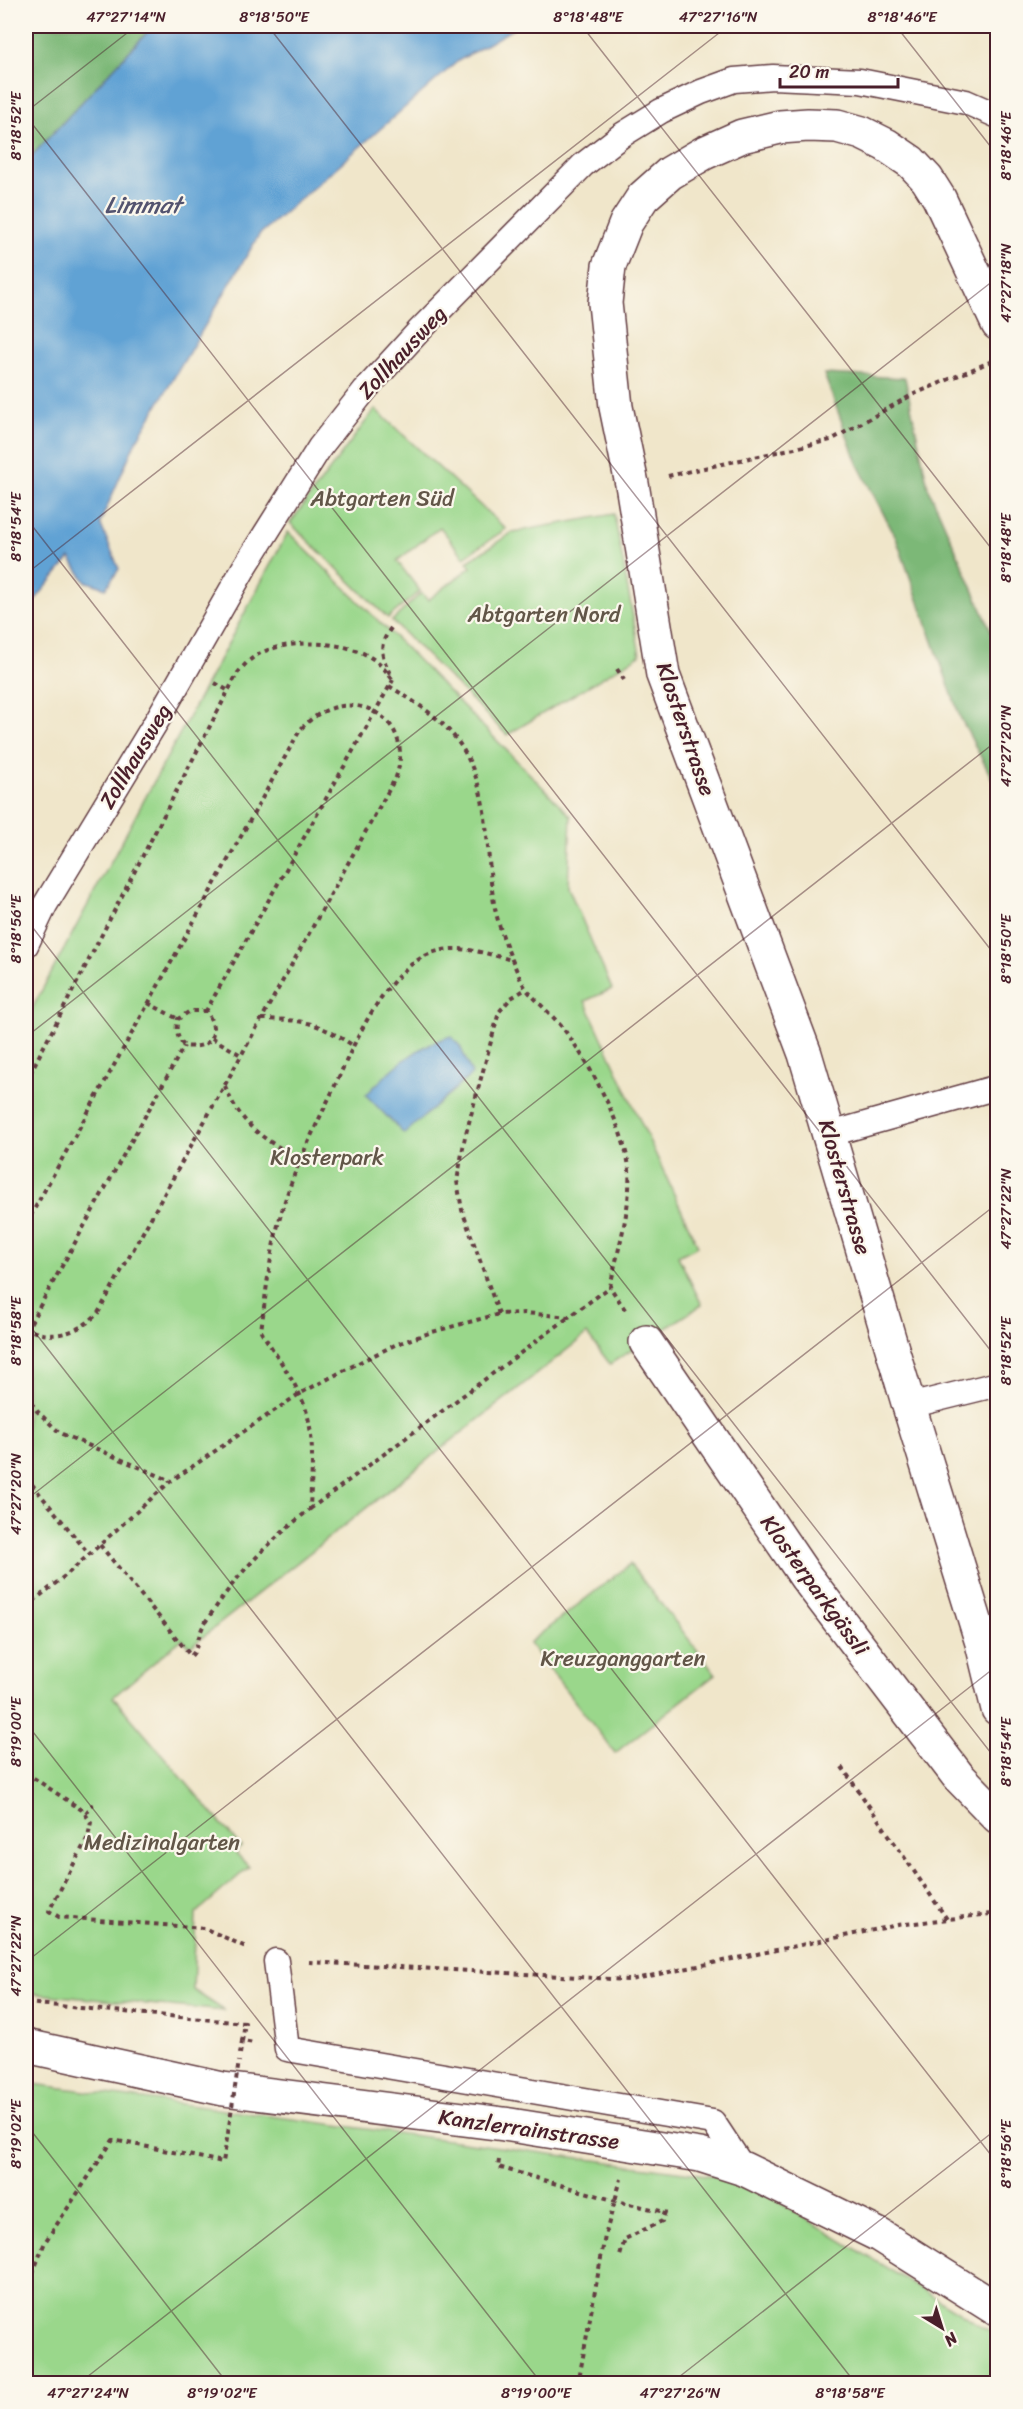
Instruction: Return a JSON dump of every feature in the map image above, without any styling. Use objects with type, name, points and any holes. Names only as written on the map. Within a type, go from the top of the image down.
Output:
[{"type":"street","name":"Klosterstrasse","points":[[998,324],[939,198],[927,179],[910,162],[886,145],[862,133],[837,126],[780,126],[742,136],[670,173],[643,198],[626,223],[609,266],[606,303],[616,407],[632,484],[663,675],[805,1054],[982,1643],[998,1709]]},
{"type":"street","name":"Klosterparkgässli","points":[[646,1342],[806,1577],[958,1776],[998,1817]]},
{"type":"street","name":"Kanzlerrainstrasse","points":[[26,2046],[223,2089],[504,2124],[700,2155],[744,2169],[879,2235],[998,2310]]},
{"type":"lane","name":"Zollhausweg","points":[[26,945],[45,905],[159,717],[244,568],[320,447],[365,390],[411,340],[583,165],[622,135],[661,111],[701,92],[734,80],[773,77],[860,81],[966,102],[998,116]]},
{"type":"lane","points":[[830,1134],[998,1087]]},
{"type":"lane","points":[[909,1406],[998,1384]]},
{"type":"lane","points":[[276,1961],[287,2049],[713,2122],[744,2169]]},
{"type":"path","points":[[632,484],[831,440],[912,395],[998,359]]},
{"type":"path","points":[[391,628],[382,640],[382,648],[393,680]]},
{"type":"path","points":[[26,1081],[237,674],[250,659],[266,651],[286,646],[341,645],[380,663],[393,680]]},
{"type":"path","points":[[206,1011],[393,680]]},
{"type":"path","points":[[100,1545],[191,1656],[195,1652],[201,1630],[230,1586],[278,1535],[610,1287],[628,1196],[628,1168],[622,1140],[603,1096],[577,1049],[561,1026],[526,989],[512,960],[493,898],[487,821],[473,769],[448,729],[424,707],[389,686]]},
{"type":"path","points":[[26,1224],[300,730],[321,711],[334,706],[361,705],[375,711],[384,718],[397,740],[400,759],[396,777],[98,1312],[90,1322],[68,1333],[57,1335],[26,1329],[184,1046]]},
{"type":"path","points":[[310,1509],[310,1437],[306,1410],[300,1394],[261,1331],[277,1230],[300,1158],[354,1046],[383,996],[408,968],[427,955],[447,948],[512,960]]},
{"type":"path","points":[[499,1314],[462,1210],[457,1181],[465,1137],[499,1012],[511,999],[526,989]]},
{"type":"path","points":[[148,1003],[178,1019]]},
{"type":"path","points":[[178,1019],[190,1011],[206,1011]]},
{"type":"path","points":[[184,1046],[201,1046],[212,1038],[213,1023],[206,1011]]},
{"type":"path","points":[[178,1019],[177,1034],[184,1046]]},
{"type":"path","points":[[261,1019],[314,1023],[354,1046]]},
{"type":"path","points":[[212,1038],[241,1055]]},
{"type":"path","points":[[225,1085],[236,1108],[258,1134],[273,1146],[300,1158]]},
{"type":"path","points":[[610,1287],[646,1342]]},
{"type":"path","points":[[26,1607],[48,1591],[171,1481],[300,1394],[397,1344],[432,1332],[499,1314],[525,1313],[569,1317]]},
{"type":"path","points":[[26,1395],[37,1411],[60,1433],[171,1481]]},
{"type":"path","points":[[26,1477],[89,1554]]},
{"type":"path","points":[[842,1767],[947,1919]]},
{"type":"path","points":[[26,1773],[86,1814],[91,1821],[88,1837],[49,1911],[59,1917],[204,1928],[276,1961],[630,1980],[898,1925],[998,1913]]},
{"type":"path","points":[[86,1814],[93,1804]]},
{"type":"path","points":[[26,2003],[245,2023],[242,2041]]},
{"type":"path","points":[[26,2290],[45,2242],[113,2140],[224,2162],[239,2061]]},
{"type":"path","points":[[504,2124],[498,2167],[616,2201],[665,2212],[662,2221],[625,2239],[620,2256]]},
{"type":"path","points":[[578,2384],[605,2236],[620,2189]]},
{"type":"green space","points":[[26,26],[153,26],[26,162]]},
{"type":"green space","points":[[824,374],[905,378],[928,487],[997,644],[997,788],[960,717],[896,538],[857,463]]},
{"type":"green space","name":"Abtgarten Süd","points":[[375,409],[506,529],[464,557],[440,527],[397,561],[420,591],[388,618],[290,523]]},
{"type":"green space","name":"Abtgarten Nord","points":[[614,514],[640,655],[507,735],[392,621],[421,593],[428,600],[471,567],[467,562],[513,532]]},
{"type":"green space","name":"Klosterpark","points":[[288,532],[571,816],[568,887],[612,989],[585,1001],[698,1246],[678,1256],[702,1305],[610,1364],[587,1334],[190,1647],[182,1639],[113,1697],[241,1847],[235,1852],[249,1867],[196,1913],[193,1990],[225,2011],[26,1993],[26,1020]]},
{"type":"green space","name":"Kreuzganggarten","points":[[630,1564],[716,1674],[615,1753],[529,1643]]},
{"type":"green space","points":[[26,2083],[743,2180],[998,2336],[997,2383],[26,2384]]},
{"type":"water","name":"Limmat","points":[[153,26],[518,26],[458,61],[259,235],[135,443],[100,523],[119,569],[106,588],[85,581],[70,558],[26,611],[26,162]]},
{"type":"water","points":[[451,1036],[460,1046],[472,1074],[404,1134],[366,1095],[415,1052]]},
{"type":"park label","name":"Medizinalgarten","points":[[162,1842]]}]
